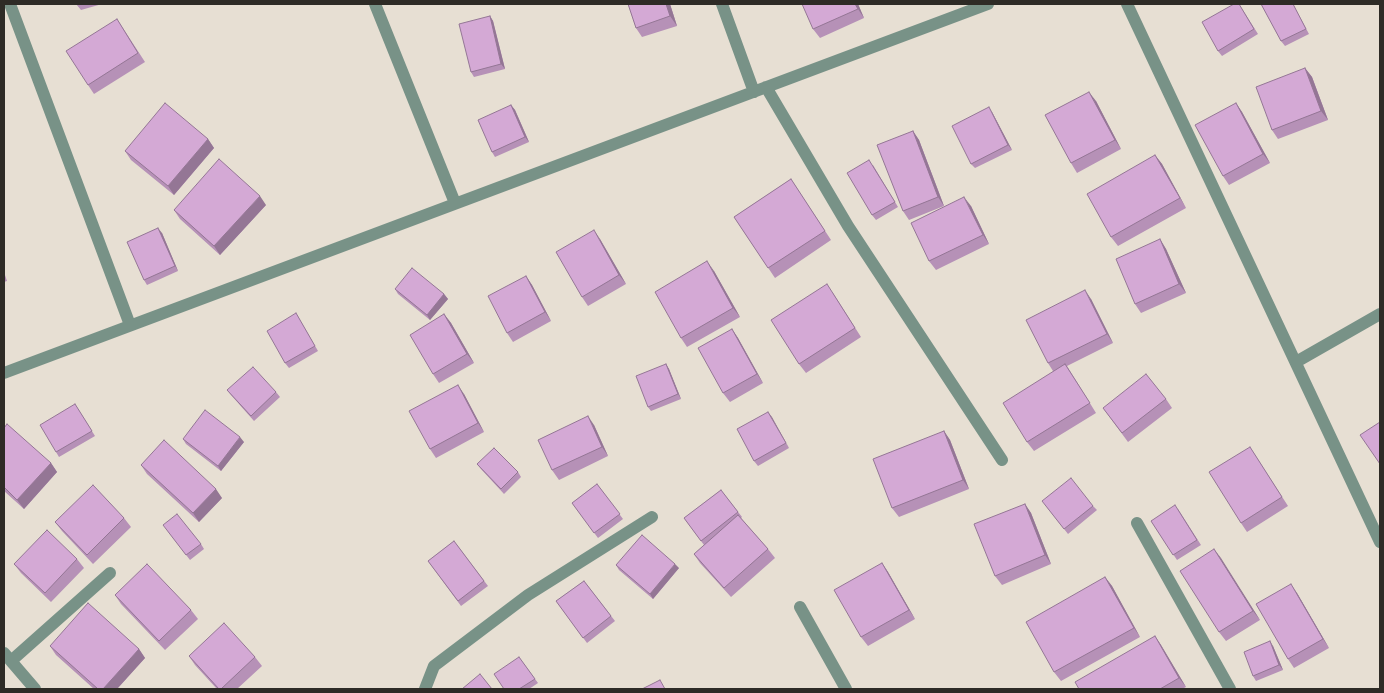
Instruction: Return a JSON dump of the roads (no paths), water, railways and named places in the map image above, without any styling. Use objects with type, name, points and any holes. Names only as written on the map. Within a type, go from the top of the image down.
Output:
[{"type":"street","points":[[10,4],[130,325]]},
{"type":"street","points":[[375,4],[455,204]]},
{"type":"street","points":[[722,4],[760,89],[1002,460]]},
{"type":"street","points":[[4,373],[988,4]]},
{"type":"street","points":[[1127,4],[1380,542]]},
{"type":"street","points":[[1296,362],[1380,314]]},
{"type":"street","points":[[425,689],[434,666],[528,595],[652,516]]},
{"type":"street","points":[[1138,523],[1230,689]]},
{"type":"street","points":[[35,689],[7,657],[110,573]]},
{"type":"street","points":[[800,607],[846,689]]}]
